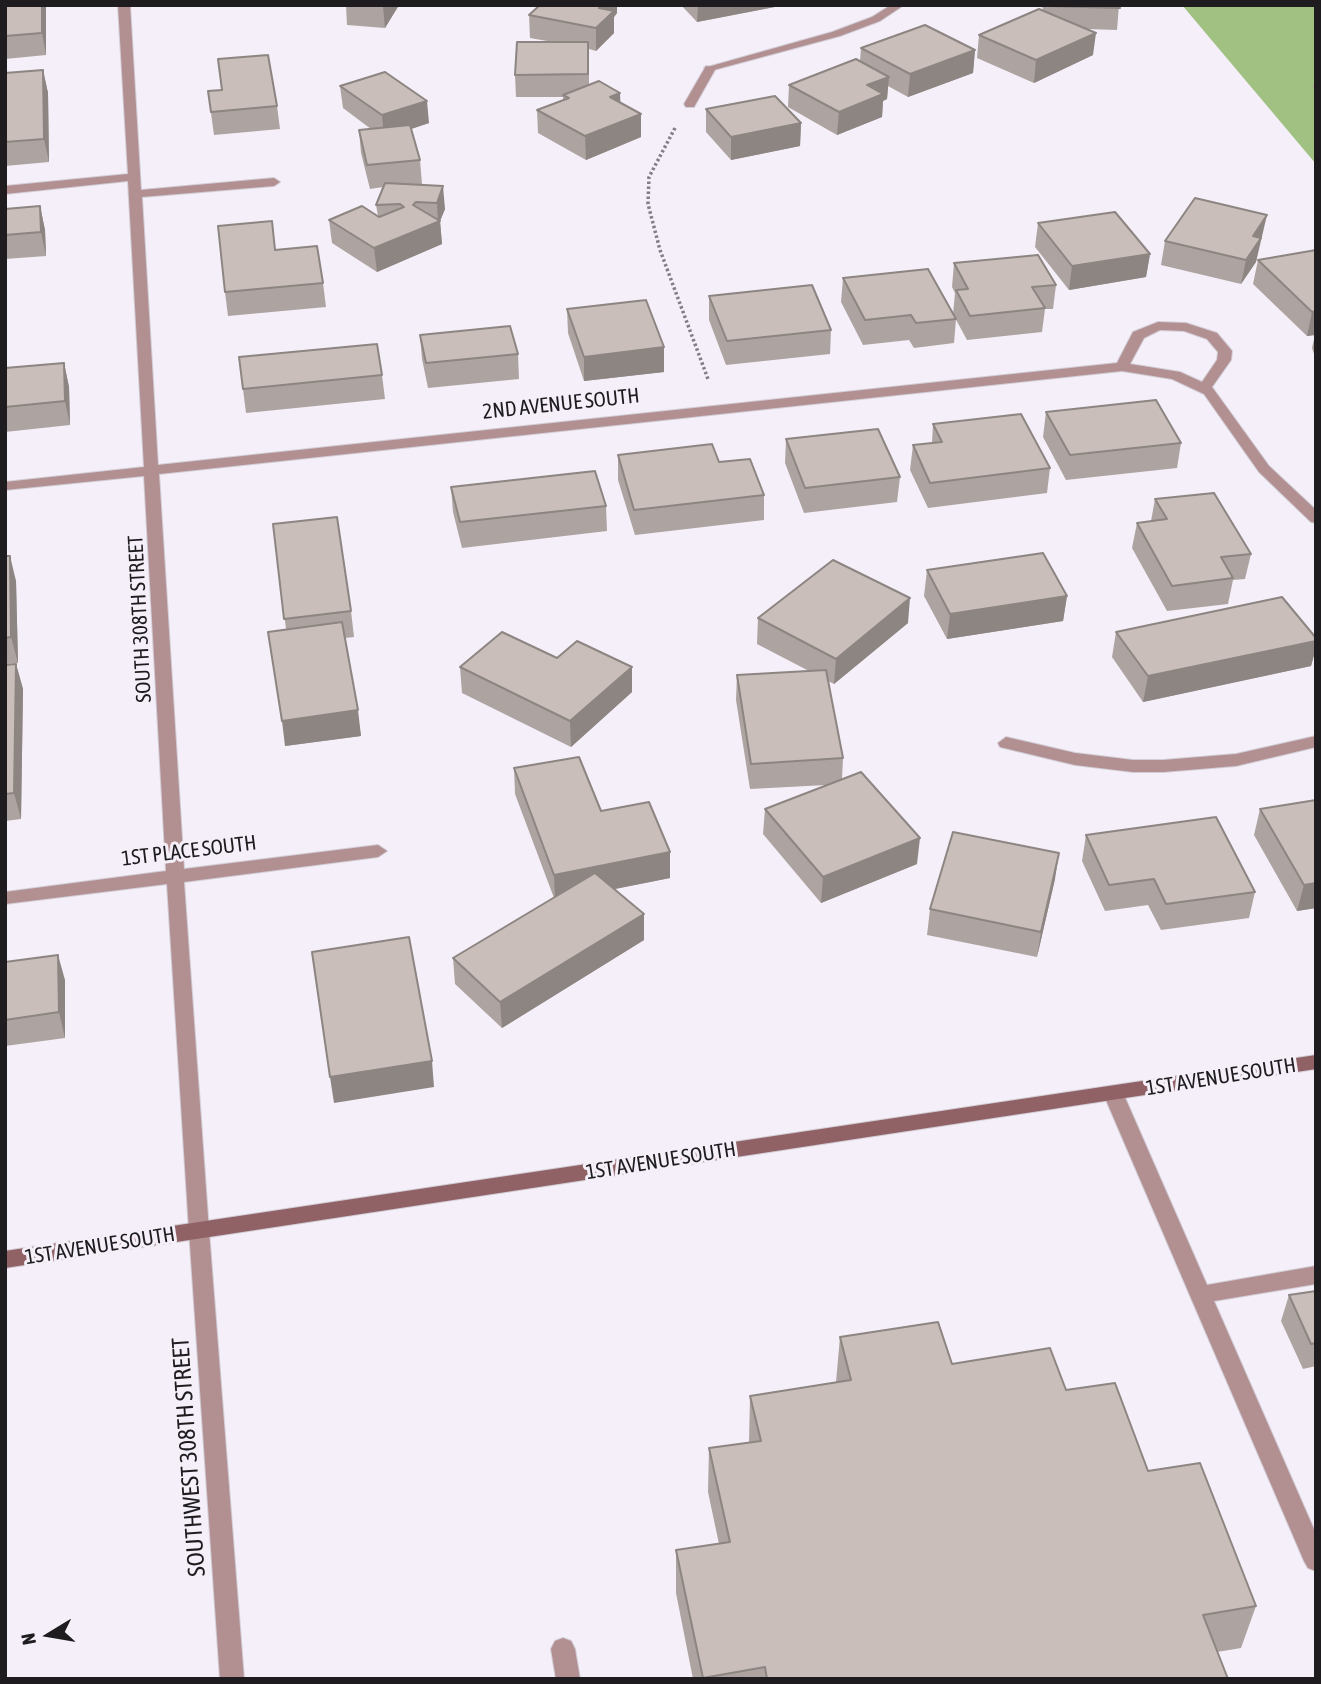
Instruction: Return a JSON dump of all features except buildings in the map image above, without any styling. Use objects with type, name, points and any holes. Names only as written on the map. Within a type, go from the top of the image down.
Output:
[{"type":"main road","name":"1ST AVENUE SOUTH","points":[[5,1260],[1316,1062]]},
{"type":"street","name":"SOUTH 308TH STREET","points":[[124,5],[175,875],[199,1231]]},
{"type":"street","points":[[690,104],[710,68],[847,30],[899,5]]},
{"type":"street","points":[[5,190],[135,177]]},
{"type":"street","points":[[136,194],[274,182]]},
{"type":"street","points":[[1122,367],[1138,335],[1158,326],[1186,327],[1212,336],[1225,351],[1224,359],[1205,388],[1220,403],[1264,468],[1316,519]]},
{"type":"street","name":"2ND AVENUE SOUTH","points":[[5,486],[1122,367],[1161,371],[1185,378],[1205,388]]},
{"type":"street","points":[[1006,743],[1075,759],[1133,766],[1163,766],[1236,760],[1316,741]]},
{"type":"street","name":"1ST PLACE SOUTH","points":[[5,898],[378,851]]},
{"type":"street","points":[[1113,1093],[1316,1561]]},
{"type":"street","name":"SOUTHWEST 308TH STREET","points":[[199,1231],[232,1679]]},
{"type":"street","points":[[1200,1295],[1316,1276]]},
{"type":"street","points":[[563,1649],[568,1679]]},
{"type":"path","points":[[690,104],[654,164],[649,177],[647,197],[660,250],[719,408]]},
{"type":"green space","points":[[1182,5],[1316,5],[1316,164]]}]
